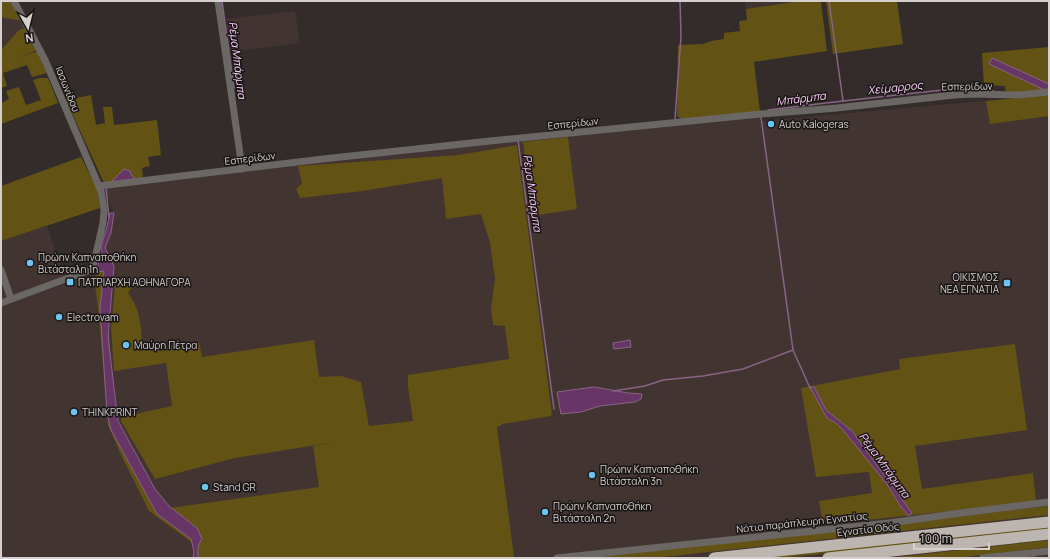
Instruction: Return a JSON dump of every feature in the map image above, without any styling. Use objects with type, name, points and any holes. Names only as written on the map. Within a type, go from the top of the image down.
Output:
[{"type":"highway","name":"Εγνατία Οδός","points":[[714,558],[1049,522]]},
{"type":"highway","points":[[828,558],[1049,534]]},
{"type":"street","name":"Ιασωνίδου","points":[[11,299],[86,273],[92,268],[98,249],[104,216],[103,202],[99,186],[47,63],[14,1]]},
{"type":"street","points":[[218,1],[241,169]]},
{"type":"street","name":"Εσπερίδων","points":[[99,186],[490,141],[760,114],[824,110],[962,94],[1028,94],[1049,92]]},
{"type":"street","points":[[1,270],[11,299],[1,303]]},
{"type":"street","name":"Νότια παράπλευρη Εγνατίας","points":[[557,558],[889,523],[1049,502]]},
{"type":"street","points":[[984,558],[1049,551]]},
{"type":"shaded area","points":[[1,1],[10,1],[38,51],[1,64]]},
{"type":"shaded area","points":[[1,1],[10,1],[20,19],[17,20],[1,17]]},
{"type":"shaded area","points":[[745,1],[800,1],[746,9]]},
{"type":"shaded area","points":[[800,1],[821,1],[827,51],[754,62],[760,112],[683,120],[677,116],[678,45],[703,44],[724,39],[724,33],[740,31],[739,21],[747,20],[746,9]]},
{"type":"shaded area","points":[[826,1],[897,1],[903,44],[833,54]]},
{"type":"shaded area","points":[[295,11],[300,43],[230,52],[226,19]]},
{"type":"shaded area","points":[[25,28],[37,50],[20,57],[38,51],[47,73],[32,77],[27,65],[3,73],[7,86],[1,88],[1,50],[19,30]]},
{"type":"shaded area","points":[[1049,47],[1049,95],[1006,93],[1005,86],[984,85],[982,53]]},
{"type":"shaded area","points":[[992,58],[1049,84],[1049,92],[989,64]]},
{"type":"shaded area","points":[[48,78],[58,103],[1,124],[1,103],[9,99],[6,91],[19,87],[26,105],[41,100],[33,80]]},
{"type":"shaded area","points":[[91,95],[96,125],[105,123],[103,107],[112,107],[114,125],[157,120],[161,155],[148,157],[150,166],[142,168],[143,178],[104,183],[66,100]]},
{"type":"shaded area","points":[[1049,95],[1049,558],[1,558],[1,306],[98,272],[113,212],[104,187],[501,143],[761,118],[762,121]]},
{"type":"shaded area","points":[[1049,95],[1049,116],[990,124],[986,101]]},
{"type":"shaded area","points":[[568,137],[577,209],[532,216],[523,142]]},
{"type":"shaded area","points":[[517,145],[552,414],[551,416],[503,424],[497,427],[514,557],[197,558],[194,544],[149,511],[108,425],[99,315],[94,278],[101,270],[105,270],[115,423],[154,495],[170,508],[319,487],[313,446],[335,442],[235,458],[155,479],[121,421],[122,417],[172,406],[166,363],[114,371],[111,328],[115,286],[135,283],[128,293],[136,306],[140,320],[142,350],[199,342],[202,357],[314,340],[319,377],[341,376],[361,382],[369,426],[413,421],[408,387],[408,375],[509,359],[505,326],[493,325],[491,308],[495,279],[490,242],[481,214],[446,219],[442,178],[363,191],[300,198],[296,189],[302,183],[298,166],[459,155]]},
{"type":"shaded area","points":[[81,157],[97,189],[100,208],[1,241],[1,186]]},
{"type":"shaded area","points":[[124,169],[130,171],[131,175],[135,178],[134,184],[109,184]]},
{"type":"shaded area","points":[[110,213],[114,213],[111,233],[105,248],[114,266],[108,337],[118,421],[155,489],[169,506],[197,528],[202,539],[198,546],[198,558],[193,558],[194,552],[191,539],[157,514],[111,430],[107,413],[100,308],[104,271],[96,272],[102,252],[101,246]]},
{"type":"shaded area","points":[[47,226],[64,277],[1,305],[1,241]]},
{"type":"shaded area","points":[[630,340],[631,347],[614,349],[613,343]]},
{"type":"shaded area","points":[[1015,344],[1027,430],[915,446],[922,489],[1033,473],[1036,502],[876,519],[823,523],[819,501],[872,493],[869,472],[816,477],[801,388],[900,369],[899,359]]},
{"type":"shaded area","points":[[594,387],[642,394],[641,399],[635,402],[600,406],[581,412],[561,414],[557,392]]},
{"type":"shaded area","points":[[810,387],[814,387],[826,410],[852,431],[912,513],[909,516],[901,507],[887,484],[843,430],[836,423],[827,418]]},
{"type":"shaded area","points":[[1049,506],[1049,515],[654,558],[581,558]]},
{"type":"shaded area","points":[[1049,526],[1049,529],[782,558],[756,558]]},
{"type":"shaded area","points":[[1049,540],[1049,547],[957,558],[889,558]]},
{"type":"waterway","name":"Ρέμα Μπάρμπα","points":[[222,1],[234,88]]},
{"type":"waterway","name":"Ρέμα Μπάρμπα","points":[[675,119],[681,36],[680,1]]},
{"type":"waterway","name":"Χείμαρρος","points":[[829,1],[843,101],[970,87],[993,91]]},
{"type":"waterway","name":"Μπάρμπα","points":[[768,110],[843,101]]},
{"type":"waterway","name":"Ρέμα Μπάρμπα","points":[[761,117],[793,350],[810,388]]},
{"type":"waterway","name":"Ρέμα Μπάρμπα","points":[[518,140],[554,409]]},
{"type":"waterway","points":[[106,188],[109,218]]},
{"type":"waterway","name":"Ρέμα Μπάρμπα","points":[[613,391],[645,386],[663,380],[703,376],[743,369],[793,350]]},
{"type":"waterway","points":[[1022,558],[1035,557]]},
{"type":"place","name":"Auto Kalogeras","points":[[771,124]]},
{"type":"place","name":"Πρώην Καπναποθήκη Βιτάσταλη 1η","points":[[30,263]]},
{"type":"place","name":"ΠΑΤΡΙΑΡΧΗ ΑΘΗΝΑΓΟΡΑ","points":[[70,282]]},
{"type":"place","name":"ΟΙΚΙΣΜΟΣ ΝΕΑ ΕΓΝΑΤΙΑ","points":[[1007,283]]},
{"type":"place","name":"Electrovam","points":[[59,317]]},
{"type":"place","name":"Μαύρη Πέτρα","points":[[126,345]]},
{"type":"place","name":"THINKPRINT","points":[[74,412]]},
{"type":"place","name":"Πρώην Καπναποθήκη Βιτάσταλη 3η","points":[[592,475]]},
{"type":"place","name":"Stand GR","points":[[205,487]]},
{"type":"place","name":"Πρώην Καπναποθήκη Βιτάσταλη 2η","points":[[545,512]]}]
